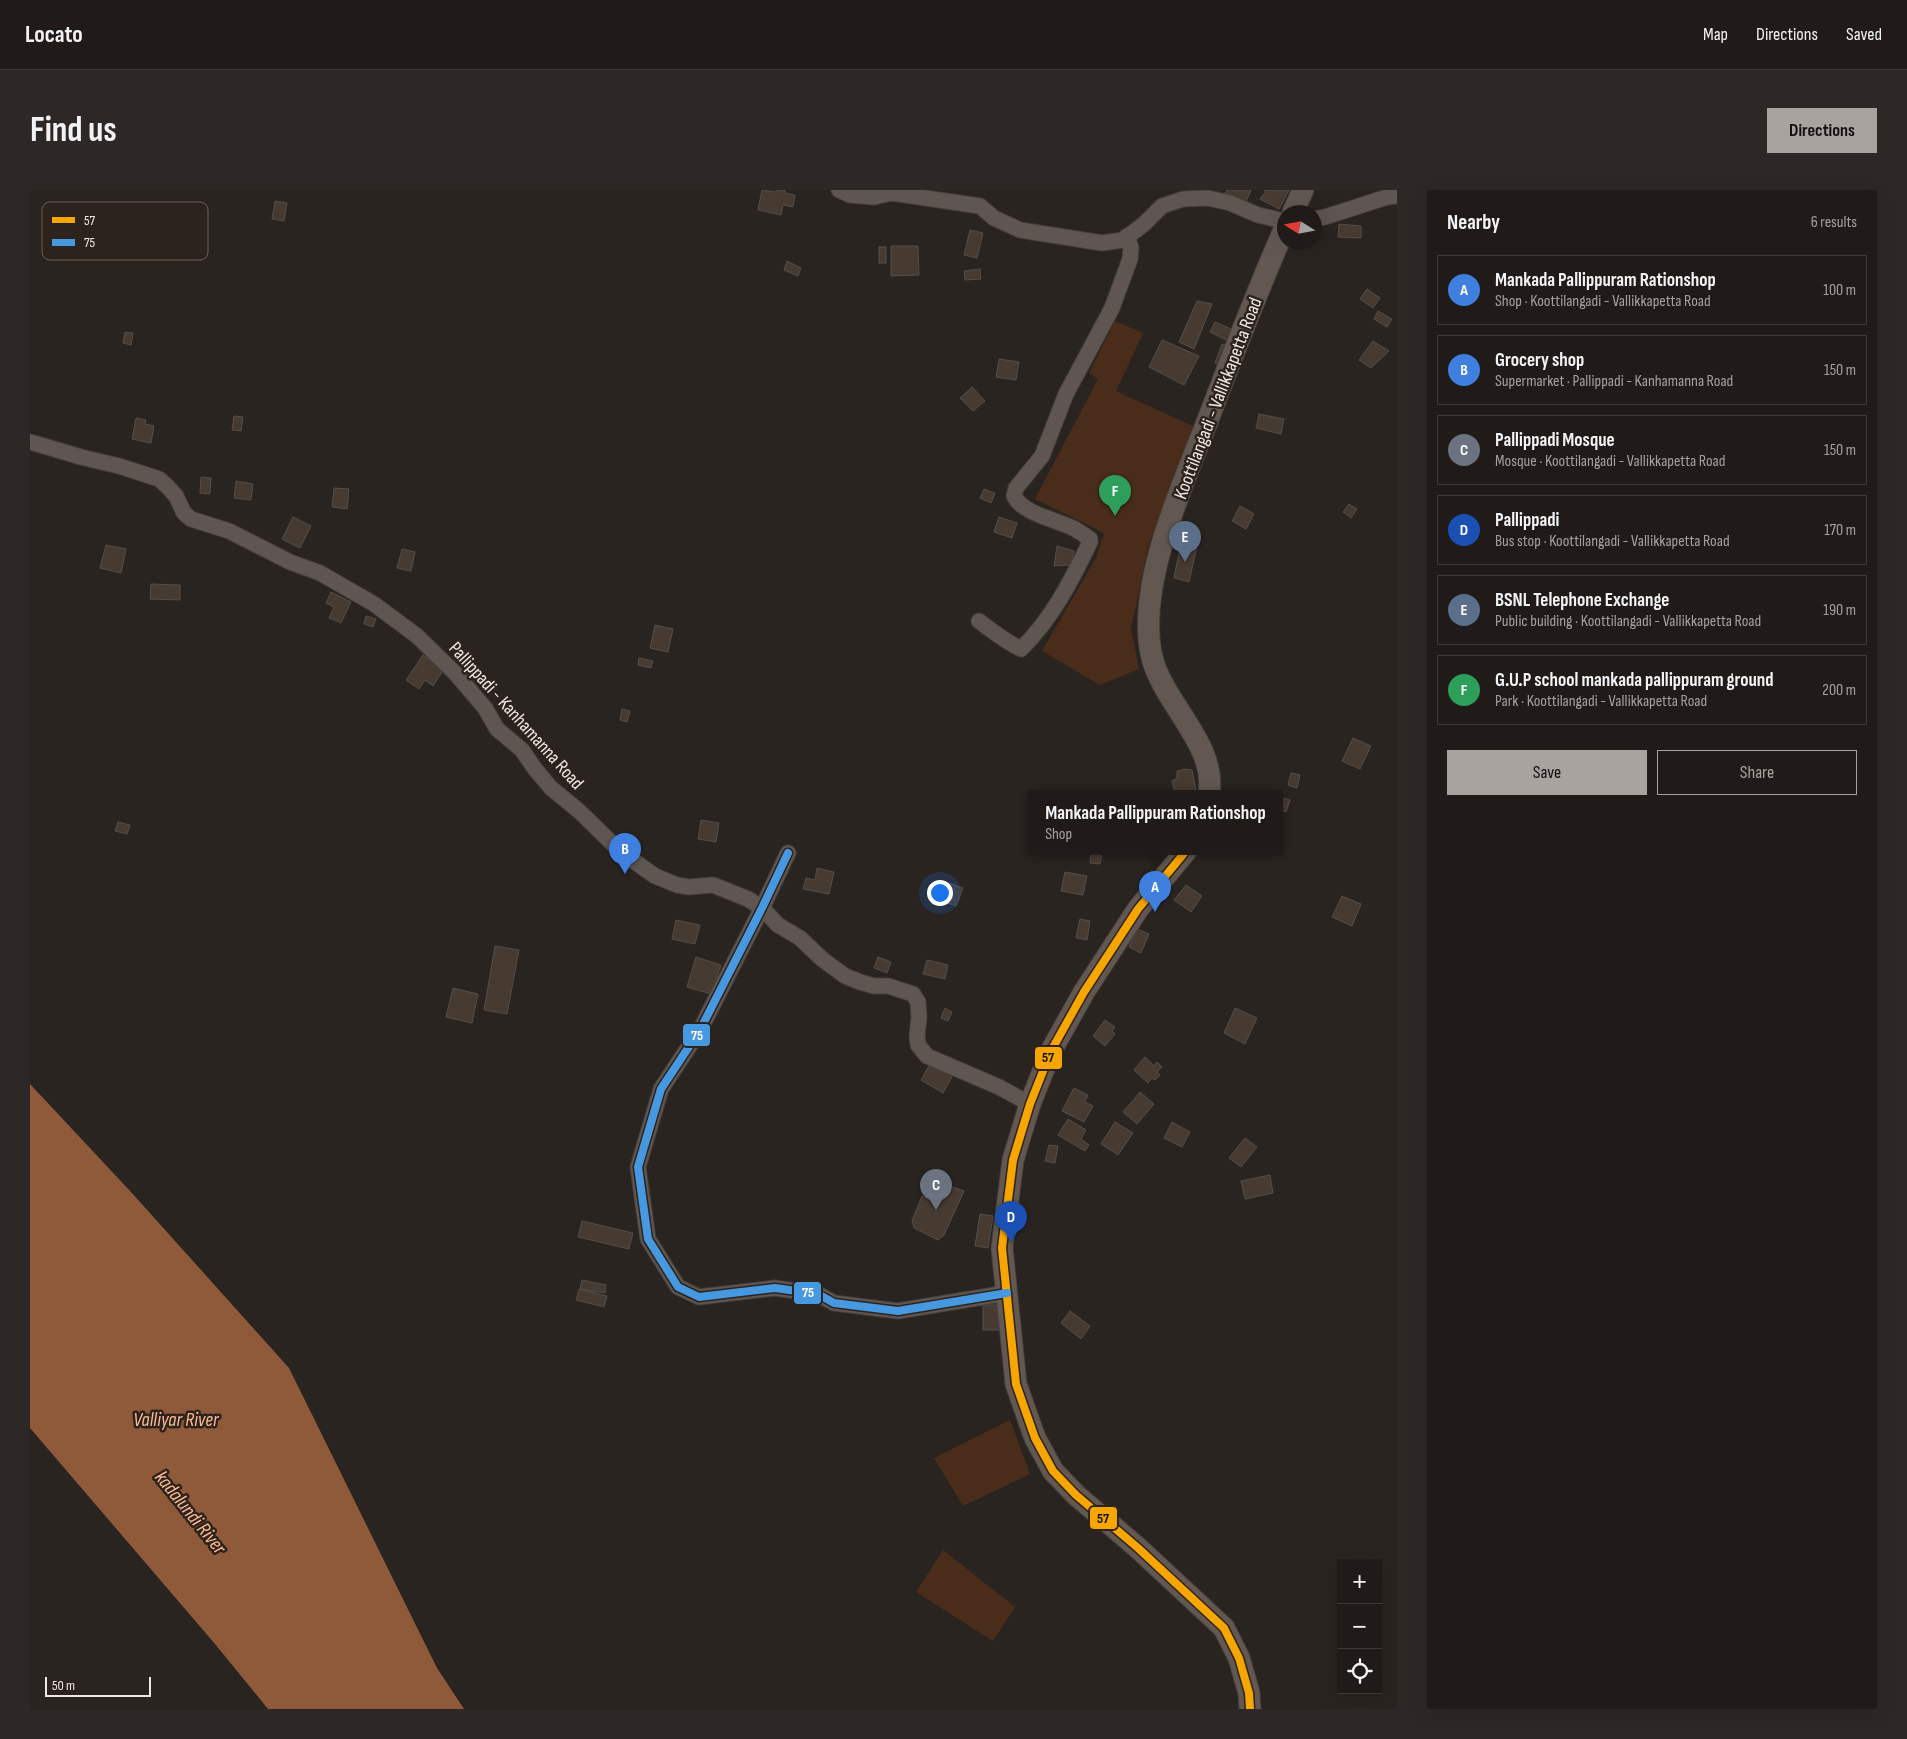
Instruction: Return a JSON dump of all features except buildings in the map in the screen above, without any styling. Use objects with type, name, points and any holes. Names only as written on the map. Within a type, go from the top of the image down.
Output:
[{"type":"main road","points":[[1296,205],[1303,190]]},
{"type":"main road","name":"Koottilangadi - Vallikkapetta Road","points":[[1209,790],[1205,755],[1159,679],[1151,653],[1149,628],[1152,596],[1159,550],[1229,365],[1277,246]]},
{"type":"main road","points":[[1183,855],[1138,909],[1084,992],[1051,1052],[1030,1104],[1013,1160],[1002,1248],[1016,1384],[1035,1438],[1053,1470],[1076,1495],[1138,1548],[1224,1628],[1239,1658],[1249,1694],[1250,1709]]},
{"type":"street","points":[[839,190],[850,196],[874,196],[892,193],[980,206],[994,218],[1020,230],[1102,243],[1123,240],[1144,224],[1162,206],[1183,199],[1208,198],[1230,203],[1258,215],[1277,219]]},
{"type":"street","points":[[1322,217],[1387,197],[1397,196]]},
{"type":"street","points":[[979,621],[1008,643],[1021,649],[1034,636],[1048,616],[1076,570],[1090,542],[1090,539],[1073,528],[1030,510],[1017,502],[1014,496],[1016,488],[1042,456],[1066,394],[1112,308],[1130,259],[1131,248],[1127,236]]},
{"type":"street","name":"Pallippadi - Kanhamanna Road","points":[[30,442],[159,479],[176,496],[184,513],[191,519],[229,531],[282,558],[320,573],[374,604],[417,636],[456,674],[485,708],[497,728],[522,750],[551,788],[579,811],[622,852],[655,876],[690,887],[713,885],[748,899],[762,908],[778,924],[800,938],[822,959],[845,976],[874,986],[888,986],[913,994],[918,1002],[919,1018],[916,1035],[918,1045],[927,1056],[999,1087],[1030,1104]]},
{"type":"street","points":[[788,853],[700,1030],[661,1089],[638,1167],[648,1239],[678,1287],[699,1297],[775,1288],[818,1294],[834,1303],[898,1311],[1007,1292]]},
{"type":"shaded area","points":[[1115,321],[1143,333],[1116,391],[1195,427],[1148,547],[1131,629],[1139,669],[1100,685],[1042,651],[1096,558],[1104,533],[1035,499],[1098,379],[1089,373]]},
{"type":"shaded area","points":[[1010,1420],[1030,1474],[963,1506],[934,1458]]},
{"type":"shaded area","points":[[943,1550],[1015,1607],[993,1641],[916,1592]]},
{"type":"water","name":"Valliyar River","points":[[30,1084],[131,1192],[289,1368],[437,1668],[464,1709],[268,1709],[215,1644],[30,1428]]},
{"type":"transit line","name":"75","points":[[788,853],[700,1030],[661,1089],[638,1167],[648,1239],[678,1287],[699,1297],[775,1288],[818,1294],[834,1303],[898,1311],[1007,1293]]},
{"type":"transit line","name":"57","points":[[1183,855],[1138,909],[1084,992],[1051,1051],[1030,1104],[1013,1160],[1002,1248],[1016,1384],[1035,1438],[1053,1471],[1076,1495],[1138,1548],[1224,1628],[1239,1658],[1249,1693],[1250,1709]]},
{"type":"place","name":"G.U.P school mankada pallippuram ground","points":[[1115,516]]},
{"type":"place","name":"BSNL Telephone Exchange","points":[[1185,562]]},
{"type":"place","name":"Grocery shop","points":[[625,874]]},
{"type":"place","name":"Mankada Pallippuram Rationshop","points":[[1155,912]]},
{"type":"place","name":"Pallippadi Mosque","points":[[936,1210]]},
{"type":"place","name":"Pallippadi","points":[[1011,1242]]},
{"type":"water label","name":"kadalundi River","points":[[191,1512]]}]
